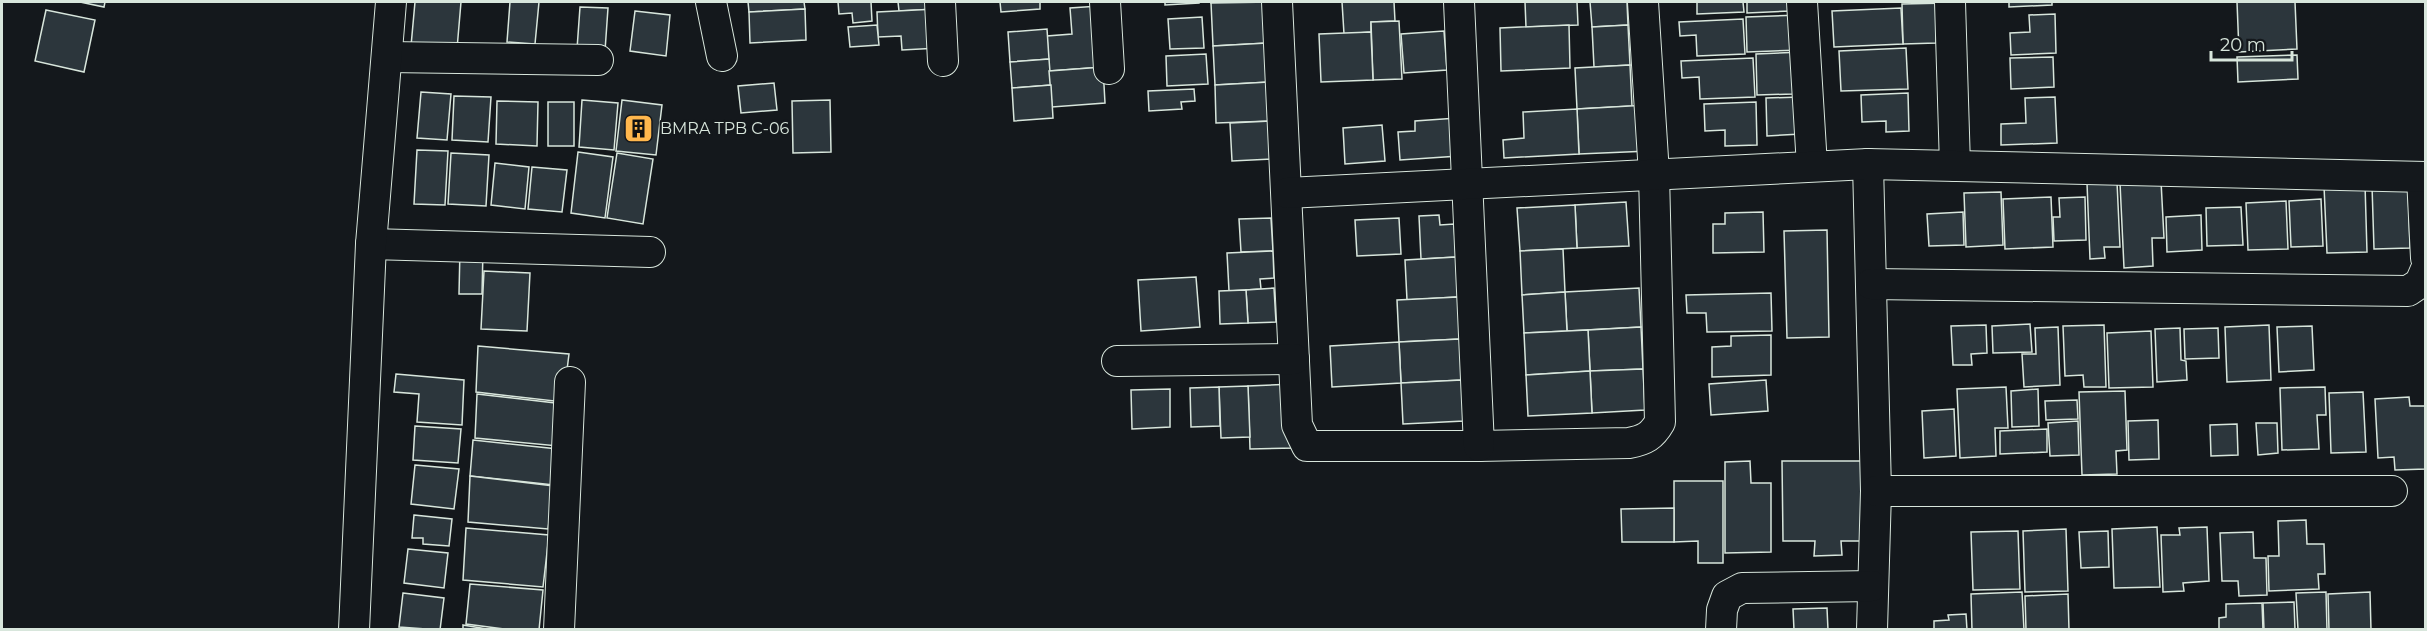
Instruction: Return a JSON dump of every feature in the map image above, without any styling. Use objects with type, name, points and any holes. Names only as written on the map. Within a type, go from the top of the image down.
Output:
[{"type":"street","points":[[354,630],[371,244],[391,2]]},
{"type":"street","points":[[711,2],[722,56]]},
{"type":"street","points":[[940,2],[942,61]]},
{"type":"street","points":[[1105,2],[1109,69]]},
{"type":"street","points":[[1277,2],[1297,425],[1307,446],[1479,447],[1644,441],[1654,432],[1660,422],[1654,174],[1643,2]]},
{"type":"street","points":[[1459,2],[1469,183],[1479,447]]},
{"type":"street","points":[[1802,2],[1812,166]]},
{"type":"street","points":[[1950,2],[1955,166]]},
{"type":"street","points":[[388,57],[598,60]]},
{"type":"street","points":[[1287,193],[1868,164],[2424,177],[2426,258]]},
{"type":"street","points":[[1868,164],[1876,491],[1872,630]]},
{"type":"street","points":[[371,244],[650,252]]},
{"type":"street","points":[[1872,284],[2408,291],[2420,283],[2426,269]]},
{"type":"street","points":[[1117,361],[1294,359]]},
{"type":"street","points":[[559,630],[570,382]]},
{"type":"street","points":[[1876,491],[2392,491]]},
{"type":"street","points":[[1721,630],[1722,610],[1727,596],[1743,588],[1872,586]]},
{"type":"building","points":[[80,2],[105,2],[104,7]]},
{"type":"building","points":[[415,2],[461,2],[457,49],[411,46]]},
{"type":"building","points":[[510,2],[539,2],[535,44],[507,42]]},
{"type":"building","points":[[748,2],[804,2],[805,9],[749,12]]},
{"type":"building","points":[[838,2],[871,2],[872,21],[853,23],[852,13],[839,14]]},
{"type":"building","points":[[898,2],[936,2],[936,9],[899,11]]},
{"type":"building","points":[[1000,2],[1040,2],[1040,9],[1001,12]]},
{"type":"building","points":[[1165,2],[1199,2],[1199,3],[1165,5]]},
{"type":"building","points":[[1276,2],[1267,43],[1213,46],[1211,3]]},
{"type":"building","points":[[1342,2],[1394,2],[1395,21],[1371,22],[1371,32],[1344,34]]},
{"type":"building","points":[[1525,2],[1577,2],[1578,25],[1526,27]]},
{"type":"building","points":[[1590,2],[1627,2],[1628,25],[1592,27]]},
{"type":"building","points":[[1697,2],[1743,2],[1744,12],[1697,14]]},
{"type":"building","points":[[1747,2],[1790,2],[1790,11],[1747,13]]},
{"type":"building","points":[[2009,2],[2052,2],[2052,5],[2009,7]]},
{"type":"building","points":[[2237,2],[2295,2],[2297,49],[2239,52]]},
{"type":"building","points":[[1948,3],[1949,33],[1936,33],[1936,43],[1903,44],[1902,4]]},
{"type":"building","points":[[1099,6],[1103,67],[1049,71],[1047,36],[1072,34],[1070,8]]},
{"type":"building","points":[[580,7],[608,8],[605,51],[577,49]]},
{"type":"building","points":[[1901,8],[1903,44],[1834,47],[1832,11]]},
{"type":"building","points":[[805,9],[806,40],[750,43],[749,12]]},
{"type":"building","points":[[936,9],[939,48],[902,50],[901,36],[878,37],[877,12]]},
{"type":"building","points":[[46,10],[95,20],[84,72],[35,61]]},
{"type":"building","points":[[635,11],[670,15],[666,56],[630,51]]},
{"type":"building","points":[[2055,14],[2056,53],[2011,55],[2010,33],[2030,32],[2029,15]]},
{"type":"building","points":[[1801,15],[1802,50],[1747,52],[1746,17]]},
{"type":"building","points":[[1202,17],[1204,48],[1170,49],[1168,19]]},
{"type":"building","points":[[1743,19],[1745,54],[1697,56],[1696,35],[1680,36],[1679,22]]},
{"type":"building","points":[[1399,21],[1402,79],[1373,80],[1371,22]]},
{"type":"building","points":[[877,25],[879,45],[850,47],[848,27]]},
{"type":"building","points":[[1569,25],[1570,68],[1501,71],[1500,28]]},
{"type":"building","points":[[1628,25],[1630,65],[1594,67],[1592,27]]},
{"type":"building","points":[[1047,29],[1049,59],[1010,62],[1008,32]]},
{"type":"building","points":[[1444,31],[1447,70],[1404,73],[1401,34]]},
{"type":"building","points":[[1371,32],[1373,80],[1321,82],[1319,34]]},
{"type":"building","points":[[1267,43],[1269,82],[1215,85],[1213,46]]},
{"type":"building","points":[[1906,48],[1908,89],[1841,91],[1839,51]]},
{"type":"building","points":[[1803,52],[1793,94],[1757,95],[1756,54]]},
{"type":"building","points":[[1206,54],[1208,84],[1167,86],[1166,56]]},
{"type":"building","points":[[2297,55],[2298,79],[2238,82],[2237,57]]},
{"type":"building","points":[[2053,57],[2054,87],[2011,89],[2010,58]]},
{"type":"building","points":[[1753,58],[1755,97],[1700,99],[1699,77],[1682,78],[1681,61]]},
{"type":"building","points":[[1049,59],[1051,85],[1012,88],[1010,62]]},
{"type":"building","points":[[1630,65],[1632,106],[1577,109],[1575,68]]},
{"type":"building","points":[[1103,67],[1105,103],[1052,107],[1049,71]]},
{"type":"building","points":[[1269,82],[1271,121],[1216,123],[1215,85]]},
{"type":"building","points":[[774,83],[777,110],[741,113],[738,86]]},
{"type":"building","points":[[1051,85],[1053,118],[1014,121],[1012,88]]},
{"type":"building","points":[[1194,89],[1195,101],[1181,102],[1182,109],[1149,111],[1148,91]]},
{"type":"building","points":[[421,92],[451,94],[447,140],[417,138]]},
{"type":"building","points":[[1908,93],[1909,131],[1886,132],[1886,121],[1862,122],[1861,95]]},
{"type":"building","points":[[454,96],[491,97],[488,142],[452,140]]},
{"type":"building","points":[[1800,97],[1801,134],[1767,136],[1766,98]]},
{"type":"building","points":[[2055,97],[2057,143],[2001,145],[2001,124],[2026,123],[2025,98]]},
{"type":"building","points":[[582,100],[618,103],[614,150],[579,147]]},
{"type":"building","name":"BMRA TPB C-06","points":[[622,100],[662,105],[656,155],[616,151]]},
{"type":"building","points":[[830,100],[831,152],[793,153],[792,101]]},
{"type":"building","points":[[497,101],[538,102],[537,146],[496,144]]},
{"type":"building","points":[[548,102],[574,102],[574,146],[548,146]]},
{"type":"building","points":[[1756,102],[1757,145],[1725,146],[1725,130],[1705,131],[1704,104]]},
{"type":"building","points":[[1647,105],[1649,151],[1579,154],[1577,109]]},
{"type":"building","points":[[1577,109],[1579,154],[1504,158],[1503,140],[1524,138],[1523,112]]},
{"type":"building","points":[[1457,118],[1459,156],[1400,160],[1398,132],[1415,131],[1415,121]]},
{"type":"building","points":[[1271,121],[1272,159],[1232,161],[1230,123]]},
{"type":"building","points":[[1382,125],[1385,161],[1345,164],[1343,128]]},
{"type":"building","points":[[417,150],[448,151],[445,205],[414,204]]},
{"type":"building","points":[[578,152],[613,157],[605,218],[571,213]]},
{"type":"building","points":[[451,153],[489,155],[486,206],[448,204]]},
{"type":"building","points":[[617,153],[653,159],[643,224],[607,218]]},
{"type":"building","points":[[495,163],[529,167],[525,209],[491,205]]},
{"type":"building","points":[[532,167],[567,170],[562,212],[528,209]]},
{"type":"building","points":[[2161,181],[2164,238],[2152,238],[2153,266],[2124,268],[2120,183]]},
{"type":"building","points":[[2117,182],[2120,247],[2104,247],[2105,258],[2090,259],[2087,183]]},
{"type":"building","points":[[2365,184],[2367,252],[2327,253],[2324,186]]},
{"type":"building","points":[[2408,184],[2410,248],[2374,249],[2372,186]]},
{"type":"building","points":[[2001,192],[2003,245],[1966,247],[1964,193]]},
{"type":"building","points":[[2051,197],[2053,247],[2005,249],[2003,199]]},
{"type":"building","points":[[2085,197],[2086,240],[2054,241],[2053,217],[2060,217],[2059,198]]},
{"type":"building","points":[[2321,199],[2323,246],[2291,247],[2289,201]]},
{"type":"building","points":[[2286,201],[2288,249],[2248,250],[2246,203]]},
{"type":"building","points":[[1626,202],[1629,246],[1577,248],[1575,205]]},
{"type":"building","points":[[1575,205],[1577,248],[1520,251],[1517,208]]},
{"type":"building","points":[[2241,207],[2243,245],[2207,246],[2206,208]]},
{"type":"building","points":[[1763,212],[1764,252],[1713,253],[1713,224],[1725,224],[1725,213]]},
{"type":"building","points":[[1963,212],[1964,245],[1929,246],[1927,214]]},
{"type":"building","points":[[1439,215],[1440,225],[1454,224],[1456,257],[1421,259],[1419,216]]},
{"type":"building","points":[[2201,215],[2202,250],[2167,252],[2166,217]]},
{"type":"building","points":[[1271,218],[1273,251],[1241,252],[1239,219]]},
{"type":"building","points":[[1399,218],[1401,254],[1357,256],[1355,220]]},
{"type":"building","points":[[1827,230],[1829,337],[1787,338],[1784,231]]},
{"type":"building","points":[[460,249],[483,250],[482,294],[459,294]]},
{"type":"building","points":[[1563,249],[1565,292],[1522,295],[1520,251]]},
{"type":"building","points":[[1273,251],[1274,278],[1260,279],[1261,289],[1229,291],[1227,253]]},
{"type":"building","points":[[1456,257],[1472,296],[1407,300],[1405,260]]},
{"type":"building","points":[[484,271],[530,273],[527,331],[481,329]]},
{"type":"building","points":[[1196,277],[1200,327],[1141,331],[1138,280]]},
{"type":"building","points":[[1274,288],[1276,322],[1248,323],[1246,290]]},
{"type":"building","points":[[1639,288],[1641,327],[1567,331],[1565,292]]},
{"type":"building","points":[[1246,290],[1248,323],[1220,324],[1219,291]]},
{"type":"building","points":[[1565,292],[1567,331],[1524,333],[1522,295]]},
{"type":"building","points":[[1771,293],[1772,331],[1707,332],[1706,313],[1687,313],[1686,295]]},
{"type":"building","points":[[1458,297],[1460,339],[1399,342],[1397,300]]},
{"type":"building","points":[[2030,324],[2032,352],[1993,353],[1992,326]]},
{"type":"building","points":[[1986,325],[1987,353],[1971,354],[1972,365],[1953,365],[1951,326]]},
{"type":"building","points":[[2104,325],[2106,387],[2084,387],[2083,375],[2065,376],[2063,326]]},
{"type":"building","points":[[2269,325],[2271,380],[2227,382],[2225,327]]},
{"type":"building","points":[[2312,326],[2314,370],[2279,372],[2277,327]]},
{"type":"building","points":[[1641,327],[1643,369],[1590,371],[1588,330]]},
{"type":"building","points":[[2058,327],[2060,385],[2024,387],[2022,354],[2036,354],[2035,328]]},
{"type":"building","points":[[2180,328],[2181,360],[2186,361],[2187,380],[2157,382],[2155,329]]},
{"type":"building","points":[[2218,328],[2219,358],[2185,359],[2184,329]]},
{"type":"building","points":[[1588,330],[1590,371],[1526,375],[1524,333]]},
{"type":"building","points":[[2151,331],[2153,387],[2109,388],[2107,333]]},
{"type":"building","points":[[1771,335],[1771,375],[1712,377],[1712,347],[1731,346],[1731,336]]},
{"type":"building","points":[[1460,339],[1462,380],[1401,383],[1399,342]]},
{"type":"building","points":[[1399,342],[1401,383],[1332,387],[1330,346]]},
{"type":"building","points":[[478,346],[569,354],[563,402],[476,392]]},
{"type":"building","points":[[1643,369],[1645,410],[1592,413],[1590,371]]},
{"type":"building","points":[[1590,371],[1592,413],[1528,416],[1526,375]]},
{"type":"building","points":[[396,374],[464,380],[462,425],[417,422],[419,394],[394,392]]},
{"type":"building","points":[[1462,380],[1464,421],[1403,424],[1401,383]]},
{"type":"building","points":[[1766,380],[1768,411],[1711,415],[1709,384]]},
{"type":"building","points":[[1293,384],[1295,448],[1250,449],[1248,386]]},
{"type":"building","points":[[1248,386],[1250,437],[1221,438],[1219,387]]},
{"type":"building","points":[[1219,387],[1220,426],[1191,427],[1190,388]]},
{"type":"building","points":[[2006,387],[2008,428],[1995,428],[1996,456],[1960,458],[1957,389]]},
{"type":"building","points":[[2325,387],[2326,415],[2317,415],[2319,449],[2282,450],[2280,388]]},
{"type":"building","points":[[1170,389],[1170,427],[1132,429],[1131,390]]},
{"type":"building","points":[[2038,389],[2039,426],[2012,427],[2011,391]]},
{"type":"building","points":[[2125,391],[2127,450],[2116,451],[2117,474],[2082,475],[2079,392]]},
{"type":"building","points":[[2363,392],[2366,452],[2331,453],[2329,393]]},
{"type":"building","points":[[477,394],[564,404],[558,446],[475,438]]},
{"type":"building","points":[[2409,397],[2410,406],[2426,406],[2426,469],[2395,470],[2394,457],[2378,458],[2375,399]]},
{"type":"building","points":[[2077,400],[2078,419],[2046,420],[2045,401]]},
{"type":"building","points":[[1954,409],[1956,456],[1924,458],[1922,411]]},
{"type":"building","points":[[2158,420],[2159,459],[2129,460],[2128,421]]},
{"type":"building","points":[[2078,421],[2079,455],[2050,456],[2048,423]]},
{"type":"building","points":[[2256,423],[2277,423],[2278,453],[2258,455]]},
{"type":"building","points":[[2237,424],[2238,455],[2211,456],[2210,425]]},
{"type":"building","points":[[415,426],[461,429],[458,463],[413,460]]},
{"type":"building","points":[[2047,429],[2047,452],[2000,454],[2000,431]]},
{"type":"building","points":[[473,440],[558,449],[554,485],[470,476]]},
{"type":"building","points":[[1750,461],[1751,483],[1771,483],[1771,552],[1725,553],[1725,462]]},
{"type":"building","points":[[1782,461],[1872,461],[1872,541],[1841,541],[1842,555],[1814,556],[1815,541],[1783,541]]},
{"type":"building","points":[[415,465],[459,469],[454,509],[411,504]]},
{"type":"building","points":[[470,476],[554,486],[548,529],[468,522]]},
{"type":"building","points":[[1674,481],[1723,481],[1723,563],[1698,563],[1698,541],[1674,542]]},
{"type":"building","points":[[1674,508],[1674,542],[1622,542],[1621,509]]},
{"type":"building","points":[[414,515],[452,519],[449,546],[423,544],[423,538],[412,538]]},
{"type":"building","points":[[2306,520],[2307,544],[2324,544],[2325,574],[2318,574],[2319,589],[2269,591],[2268,556],[2279,556],[2278,521]]},
{"type":"building","points":[[2157,527],[2160,587],[2114,588],[2112,529]]},
{"type":"building","points":[[2207,527],[2209,581],[2183,583],[2184,591],[2163,592],[2161,535],[2180,535],[2179,528]]},
{"type":"building","points":[[466,528],[549,535],[543,587],[463,580]]},
{"type":"building","points":[[2066,529],[2068,591],[2025,592],[2023,531]]},
{"type":"building","points":[[2018,531],[2020,589],[1973,590],[1971,532]]},
{"type":"building","points":[[2108,531],[2109,567],[2081,568],[2079,532]]},
{"type":"building","points":[[2253,532],[2254,558],[2266,558],[2267,595],[2239,596],[2238,581],[2222,581],[2220,533]]},
{"type":"building","points":[[408,549],[448,553],[444,588],[404,583]]},
{"type":"building","points":[[470,584],[543,590],[539,630],[511,630],[466,624]]},
{"type":"building","points":[[2022,592],[2024,630],[1972,630],[1971,594]]},
{"type":"building","points":[[2326,592],[2327,630],[2298,630],[2296,593]]},
{"type":"building","points":[[2370,592],[2371,630],[2329,630],[2328,594]]},
{"type":"building","points":[[403,593],[444,598],[440,630],[399,627]]},
{"type":"building","points":[[2068,594],[2069,630],[2026,630],[2025,596]]},
{"type":"building","points":[[2294,602],[2295,630],[2264,630],[2263,603]]},
{"type":"building","points":[[2262,603],[2263,630],[2219,630],[2219,618],[2226,617],[2226,604]]},
{"type":"building","points":[[1827,608],[1828,630],[1794,630],[1793,609]]},
{"type":"building","points":[[1966,614],[1967,630],[1934,630],[1934,621],[1949,620],[1948,615]]},
{"type":"building","points":[[463,625],[493,630],[463,630]]},
{"type":"place","name":"BMRA TPB C-06","points":[[639,128]]}]
